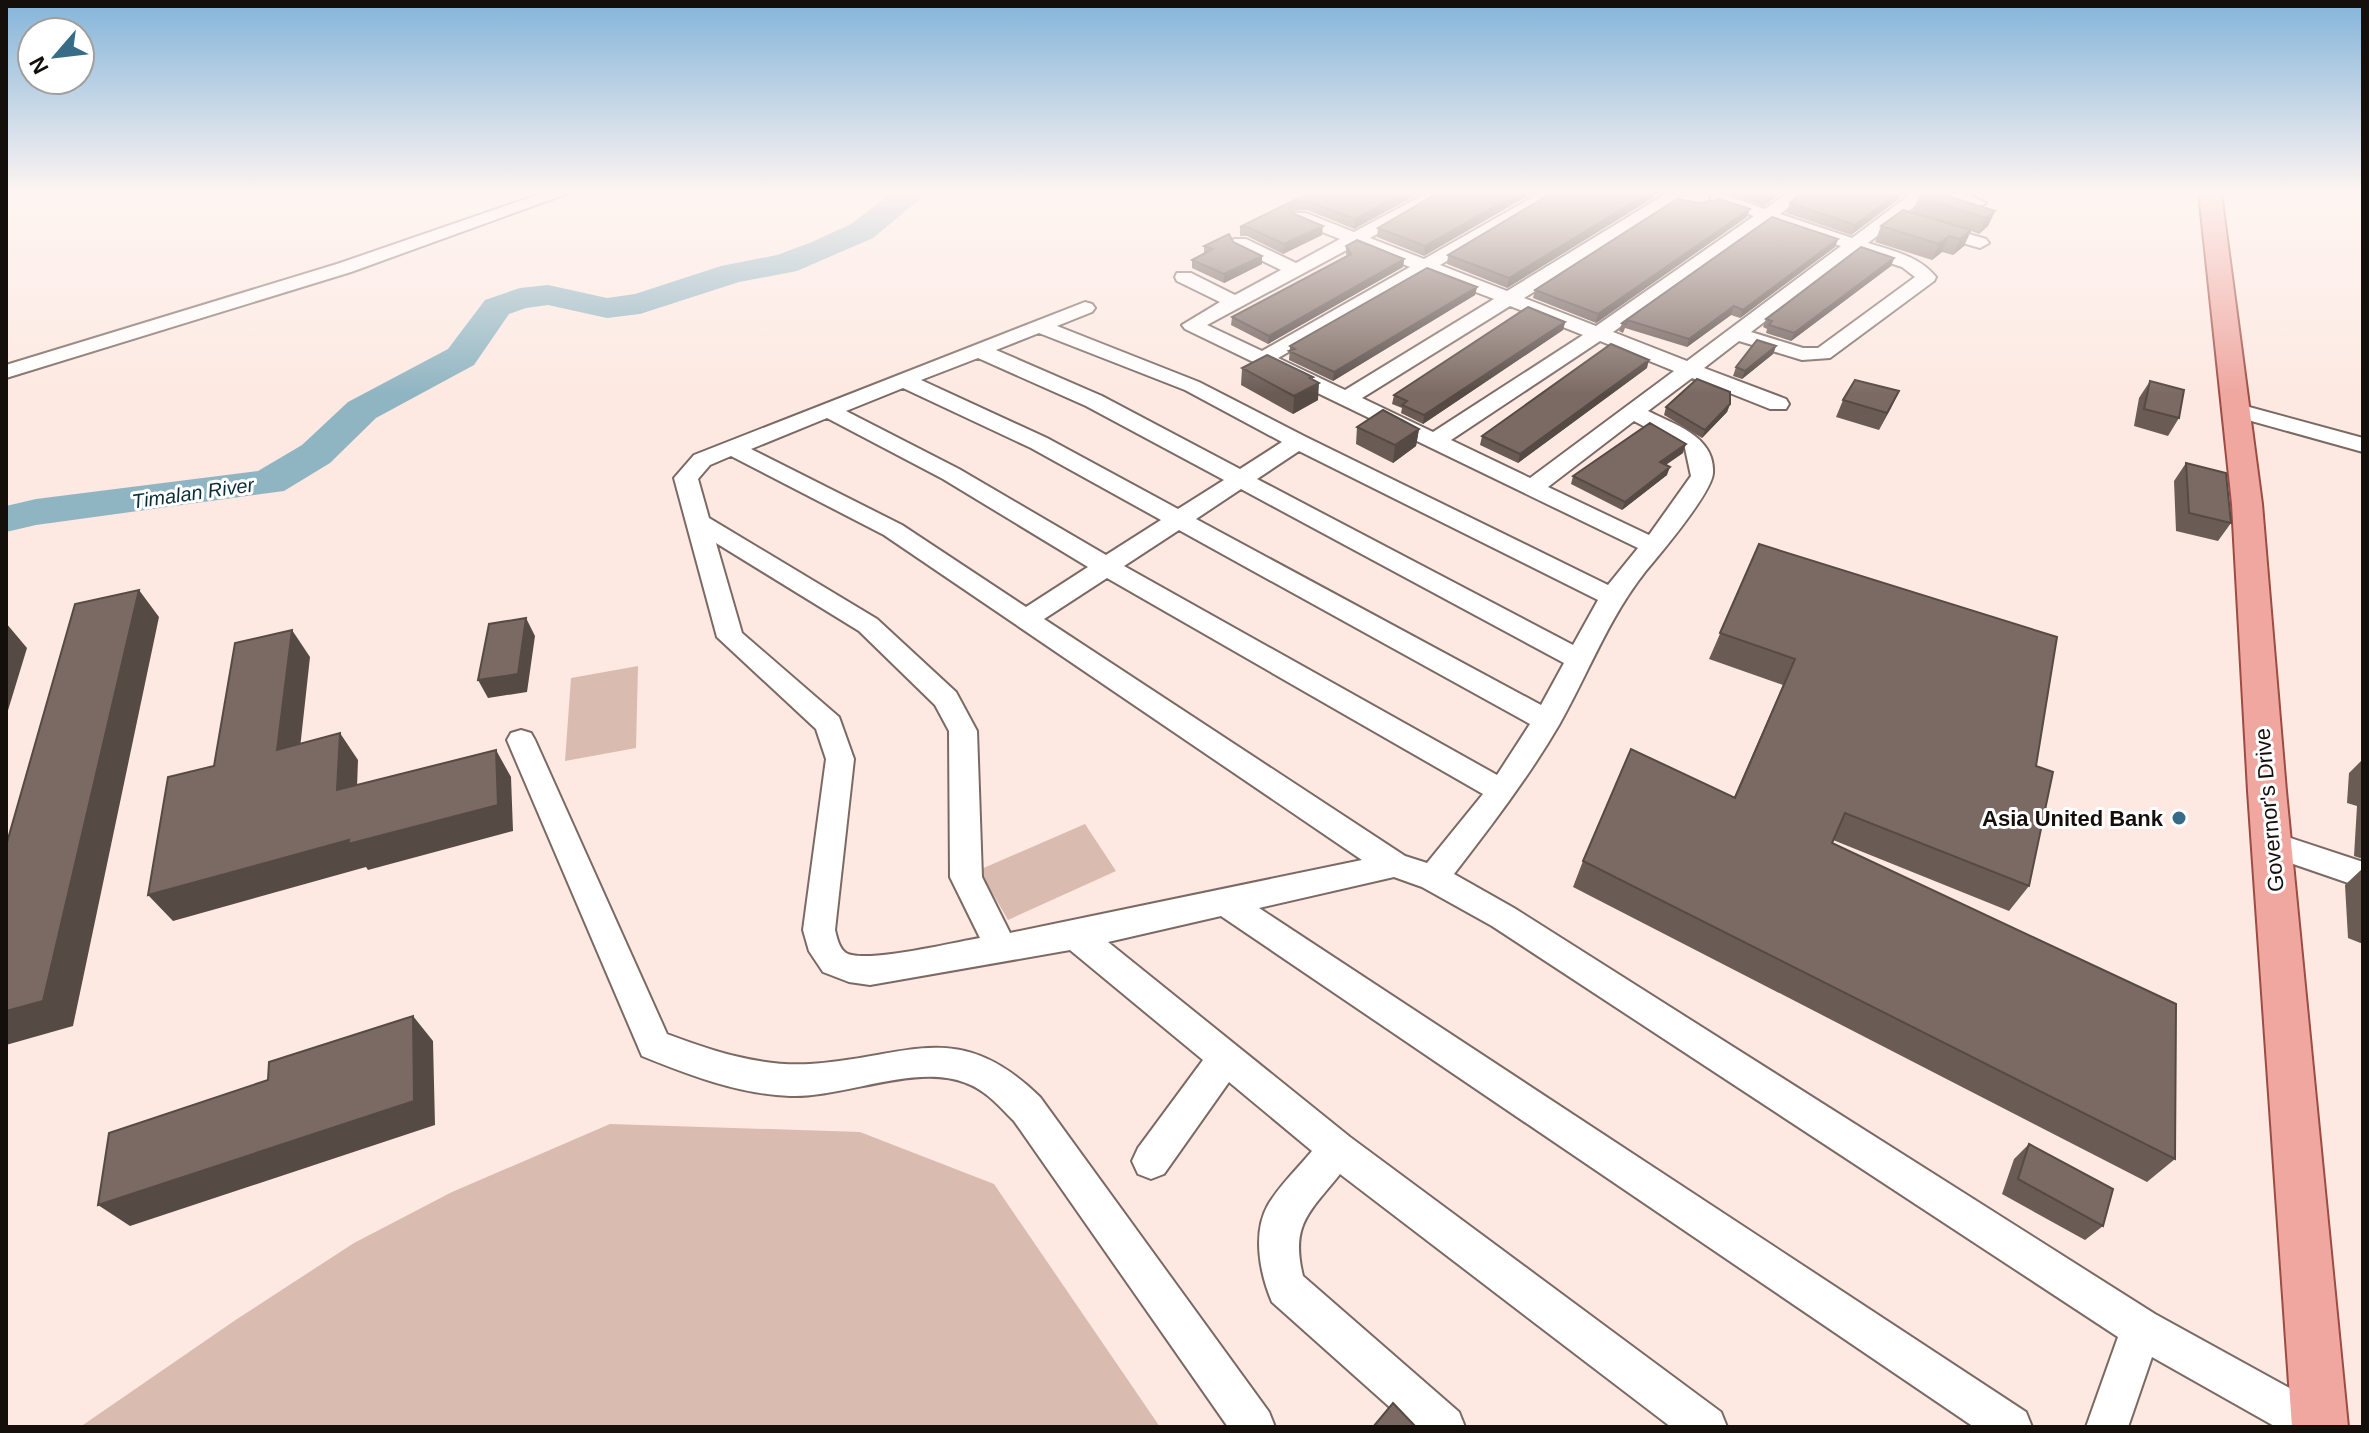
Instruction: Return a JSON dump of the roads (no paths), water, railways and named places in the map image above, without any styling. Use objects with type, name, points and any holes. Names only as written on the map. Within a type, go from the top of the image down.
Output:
[{"type":"main road","name":"Governor's Drive","points":[[2219,260],[2238,410],[2319,1427]]},
{"type":"street","points":[[6,372],[368,260]]},
{"type":"street","points":[[1275,260],[1296,270]]},
{"type":"street","points":[[1315,260],[1192,325],[1651,545]]},
{"type":"street","points":[[1406,260],[1778,404]]},
{"type":"street","points":[[1262,359],[1436,260]]},
{"type":"street","points":[[1346,399],[1575,260]]},
{"type":"street","points":[[1435,441],[1597,334],[1701,260]]},
{"type":"street","points":[[1532,488],[1835,260]]},
{"type":"street","points":[[1737,334],[1802,354],[1823,354],[1927,277],[1900,260]]},
{"type":"street","points":[[1184,277],[1235,302]]},
{"type":"street","points":[[1085,308],[702,460],[686,478],[730,637],[829,724],[840,759],[819,930],[824,954],[843,969],[870,971],[1076,935],[1394,865]]},
{"type":"street","points":[[1039,326],[1192,386],[1298,442],[1612,597]]},
{"type":"street","points":[[978,350],[1094,401],[1579,660]]},
{"type":"street","points":[[903,380],[1039,443],[1547,721]]},
{"type":"street","points":[[826,409],[951,474],[1107,567],[1502,791]]},
{"type":"street","points":[[2238,410],[2363,445]]},
{"type":"street","points":[[1433,878],[1502,791],[1547,721],[1612,597],[1678,515],[1702,476],[1700,456],[1694,444],[1633,412]]},
{"type":"street","points":[[1027,618],[1298,442]]},
{"type":"street","points":[[732,448],[893,530],[1394,865],[1433,878],[1503,917],[2141,1328],[2319,1427]]},
{"type":"street","points":[[699,522],[868,625],[946,699],[963,731],[966,877],[1002,949]]},
{"type":"street","points":[[521,740],[654,1045],[712,1068],[768,1078],[810,1080],[931,1061],[959,1063],[993,1079],[1027,1109],[1254,1427]]},
{"type":"street","points":[[2272,844],[2363,875]]},
{"type":"street","points":[[1225,902],[2011,1427]]},
{"type":"street","points":[[1076,935],[1337,1149],[1706,1427]]},
{"type":"street","points":[[1151,1161],[1226,1057]]},
{"type":"street","points":[[1337,1149],[1282,1217],[1279,1259],[1286,1288],[1444,1427]]},
{"type":"street","points":[[2107,1427],[2141,1328]]},
{"type":"waterway","name":"Timalan River","points":[[6,519],[36,512],[269,482],[316,454],[362,410],[461,357],[497,307],[520,298],[548,295],[607,308],[640,304],[733,273],[795,260]]},
{"type":"place","name":"Asia United Bank","points":[[2179,818]]}]
